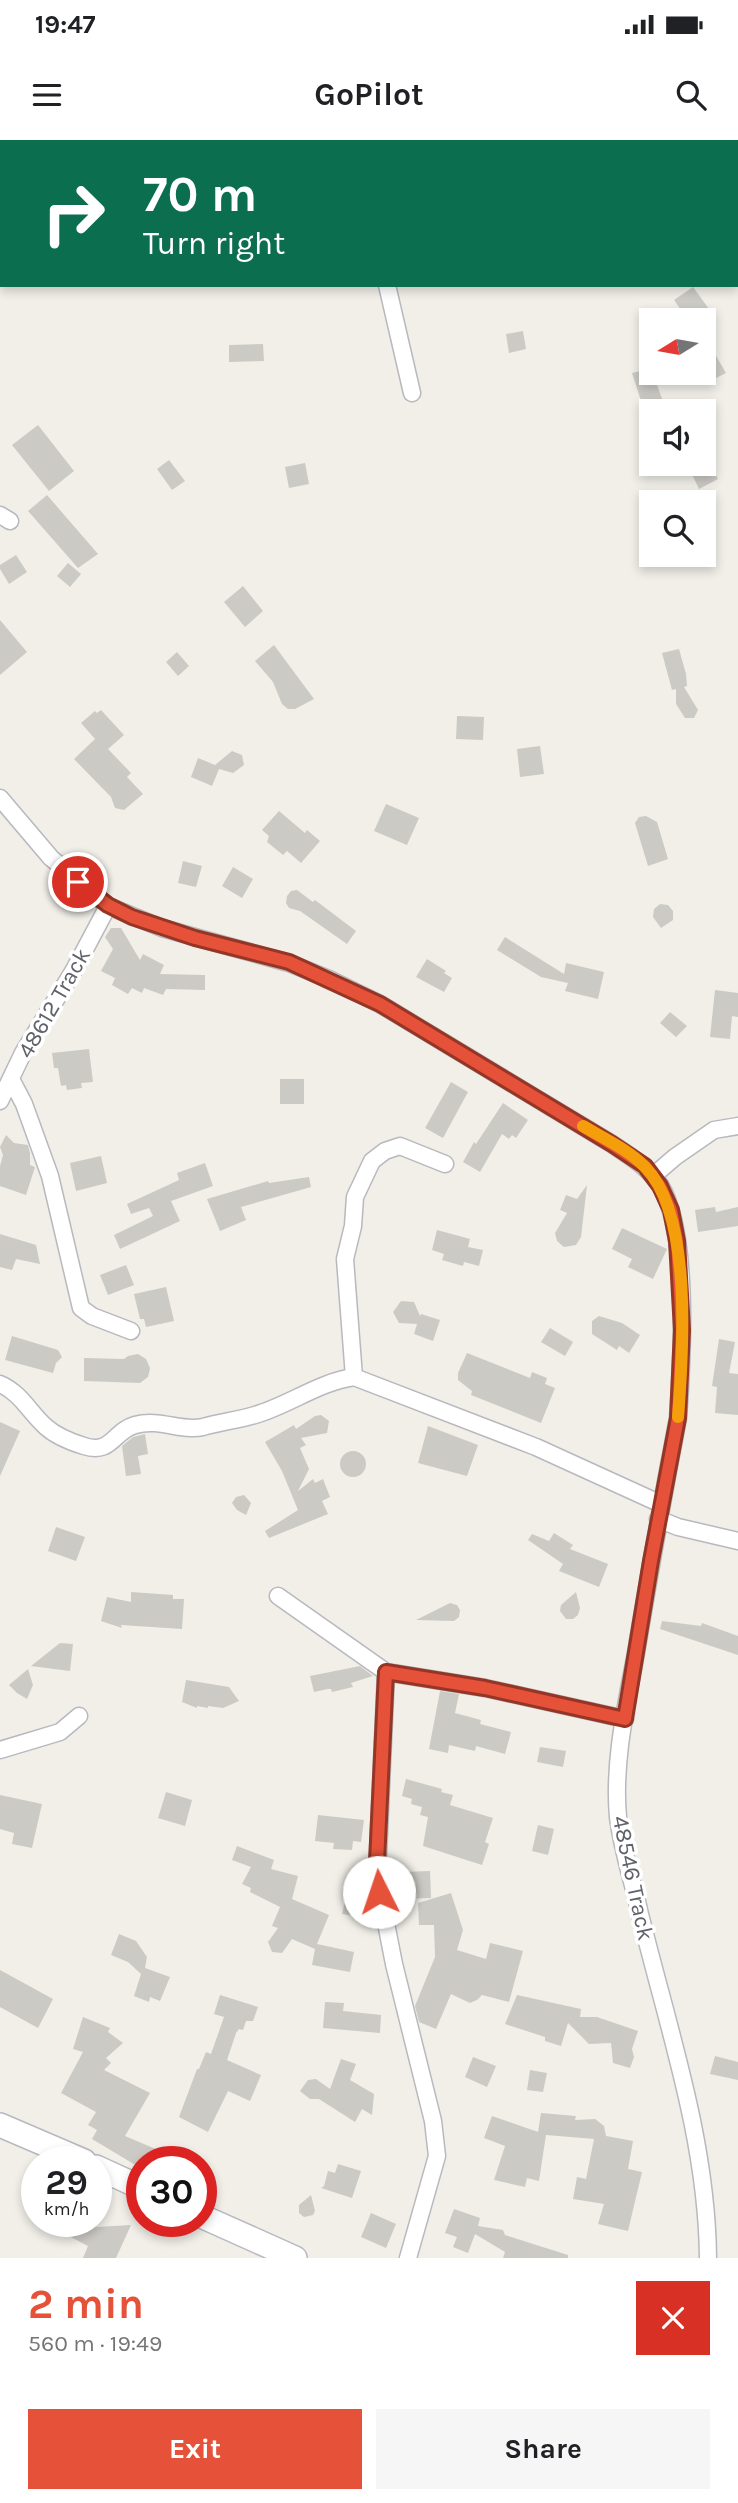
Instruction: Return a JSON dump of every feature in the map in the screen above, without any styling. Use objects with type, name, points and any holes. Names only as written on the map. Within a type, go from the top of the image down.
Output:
[{"type":"street","points":[[387,287],[412,393]]},
{"type":"street","name":"48546 Track","points":[[0,798],[51,858],[108,905],[173,931],[289,962],[380,1004],[612,1144],[645,1166],[660,1186],[671,1210],[677,1241],[682,1330],[678,1418],[625,1719],[618,1770],[618,1815],[625,1857],[687,2094],[703,2175],[708,2223],[708,2258]]},
{"type":"street","name":"48612 Track","points":[[0,1101],[12,1081],[23,1053],[74,970],[108,905]]},
{"type":"street","points":[[12,1081],[24,1104],[50,1176],[81,1308],[92,1316],[131,1331]]},
{"type":"street","points":[[653,1177],[675,1157],[715,1130],[738,1126]]},
{"type":"street","points":[[354,1377],[345,1259],[353,1226],[355,1197],[365,1173],[379,1154],[400,1146],[445,1164]]},
{"type":"street","points":[[0,1384],[14,1391],[46,1427],[86,1447],[96,1448],[108,1445],[124,1429],[134,1425],[162,1422],[189,1428],[202,1427],[255,1415],[330,1383],[354,1377],[536,1447],[660,1511],[678,1527],[738,1541]]},
{"type":"street","points":[[278,1596],[386,1672],[485,1688],[625,1719]]},
{"type":"street","points":[[386,1672],[377,1877],[433,2122],[437,2156],[408,2258]]},
{"type":"street","points":[[0,1750],[60,1732],[79,1716]]},
{"type":"street","points":[[0,2125],[49,2146]]},
{"type":"street","points":[[217,2223],[295,2258]]},
{"type":"building","points":[[693,287],[708,308],[680,308],[674,300]]},
{"type":"building","points":[[523,331],[526,349],[509,353],[506,334]]},
{"type":"building","points":[[263,344],[264,361],[229,362],[229,345]]},
{"type":"building","points":[[716,356],[726,373],[716,378]]},
{"type":"building","points":[[639,371],[639,385],[657,385],[662,399],[640,399],[632,373]]},
{"type":"building","points":[[38,425],[74,471],[49,491],[12,445]]},
{"type":"building","points":[[169,460],[185,481],[172,490],[157,469]]},
{"type":"building","points":[[305,463],[309,484],[289,488],[285,467]]},
{"type":"building","points":[[716,475],[718,479],[699,489],[693,476]]},
{"type":"building","points":[[47,495],[98,554],[78,568],[28,511]]},
{"type":"building","points":[[16,555],[27,572],[9,584],[0,565]]},
{"type":"building","points":[[68,563],[81,574],[70,587],[57,576]]},
{"type":"building","points":[[243,586],[263,611],[245,627],[224,602]]},
{"type":"building","points":[[0,620],[27,652],[0,675]]},
{"type":"building","points":[[274,645],[314,699],[295,709],[288,709],[282,704],[273,682],[255,661]]},
{"type":"building","points":[[679,649],[686,674],[687,686],[684,687],[698,710],[694,718],[685,718],[676,704],[676,689],[672,690],[662,653]]},
{"type":"building","points":[[177,652],[189,666],[178,676],[166,662]]},
{"type":"building","points":[[101,710],[124,735],[108,749],[131,773],[127,777],[143,794],[124,810],[115,808],[111,797],[74,759],[95,739],[81,723],[95,711],[97,713]]},
{"type":"building","points":[[457,716],[484,717],[483,740],[456,739]]},
{"type":"building","points":[[540,746],[544,774],[520,777],[517,749]]},
{"type":"building","points":[[232,751],[242,755],[244,765],[233,773],[219,769],[212,786],[191,777],[198,758],[215,765]]},
{"type":"building","points":[[386,804],[419,818],[407,845],[374,831]]},
{"type":"building","points":[[279,811],[305,833],[307,830],[320,841],[301,863],[287,851],[283,855],[267,842],[269,836],[262,830]]},
{"type":"building","points":[[646,816],[657,822],[668,859],[648,866],[635,823],[639,817]]},
{"type":"building","points":[[183,861],[202,866],[196,887],[178,883]]},
{"type":"building","points":[[233,867],[253,879],[242,898],[222,886]]},
{"type":"building","points":[[297,890],[356,931],[347,944],[300,911],[289,908],[286,903],[287,896],[291,891]]},
{"type":"building","points":[[660,904],[668,905],[673,911],[673,920],[661,928],[653,917],[654,909]]},
{"type":"building","points":[[111,928],[121,928],[140,960],[143,954],[164,965],[160,974],[205,975],[205,990],[166,989],[163,995],[144,988],[142,993],[132,988],[128,994],[112,985],[115,978],[101,971],[113,949],[105,937]]},
{"type":"building","points":[[505,937],[564,974],[566,963],[604,972],[598,999],[565,991],[568,983],[541,977],[497,950]]},
{"type":"building","points":[[427,959],[452,978],[444,992],[416,977]]},
{"type":"building","points":[[715,990],[738,993],[738,1017],[732,1016],[730,1039],[710,1037]]},
{"type":"building","points":[[670,1012],[687,1026],[676,1037],[660,1023]]},
{"type":"building","points":[[89,1049],[93,1082],[81,1083],[82,1088],[67,1090],[66,1085],[61,1086],[52,1053]]},
{"type":"building","points":[[280,1079],[304,1079],[304,1104],[280,1104]]},
{"type":"building","points":[[451,1082],[468,1092],[443,1138],[425,1128]]},
{"type":"building","points":[[503,1103],[528,1120],[516,1138],[512,1135],[509,1139],[502,1134],[480,1172],[463,1162],[474,1142],[476,1144]]},
{"type":"building","points":[[6,1135],[14,1143],[28,1145],[30,1165],[35,1167],[26,1195],[0,1186],[3,1155],[0,1147]]},
{"type":"building","points":[[101,1156],[107,1183],[76,1191],[70,1163]]},
{"type":"building","points":[[205,1163],[213,1186],[171,1201],[180,1221],[120,1249],[114,1235],[153,1216],[149,1208],[131,1214],[127,1204],[179,1180],[177,1173]]},
{"type":"building","points":[[309,1177],[311,1187],[241,1207],[246,1220],[220,1231],[207,1199],[268,1181]]},
{"type":"building","points":[[587,1185],[581,1237],[576,1245],[564,1247],[557,1241],[555,1233],[567,1213],[560,1210],[566,1195],[577,1199]]},
{"type":"building","points":[[715,1207],[716,1212],[738,1207],[738,1226],[698,1232],[695,1210]]},
{"type":"building","points":[[622,1228],[667,1249],[653,1279],[628,1267],[632,1259],[612,1249]]},
{"type":"building","points":[[437,1230],[470,1239],[468,1247],[483,1250],[479,1266],[464,1262],[463,1266],[442,1260],[444,1254],[432,1250]]},
{"type":"building","points":[[0,1234],[36,1245],[40,1264],[16,1259],[12,1270],[0,1267]]},
{"type":"building","points":[[126,1265],[134,1285],[108,1295],[100,1275]]},
{"type":"building","points":[[166,1287],[174,1321],[146,1327],[144,1319],[140,1319],[134,1294]]},
{"type":"building","points":[[401,1301],[414,1302],[420,1316],[421,1314],[440,1320],[433,1341],[414,1334],[417,1324],[399,1323],[393,1312]]},
{"type":"building","points":[[599,1316],[622,1323],[640,1335],[629,1353],[619,1346],[617,1350],[592,1334],[592,1321]]},
{"type":"building","points":[[550,1328],[573,1342],[565,1356],[541,1342]]},
{"type":"building","points":[[12,1336],[58,1350],[62,1357],[56,1363],[53,1373],[5,1360]]},
{"type":"building","points":[[719,1339],[735,1342],[729,1373],[738,1374],[738,1415],[715,1413],[717,1387],[712,1386]]},
{"type":"building","points":[[467,1353],[530,1378],[532,1372],[547,1378],[545,1384],[555,1388],[541,1423],[471,1395],[472,1391],[458,1380],[458,1373]]},
{"type":"building","points":[[138,1354],[146,1359],[150,1368],[148,1377],[140,1383],[84,1381],[84,1358],[124,1359]]},
{"type":"building","points":[[321,1415],[329,1421],[327,1433],[301,1438],[306,1445],[300,1448],[309,1469],[298,1491],[313,1479],[315,1483],[323,1479],[330,1497],[322,1501],[328,1514],[269,1538],[265,1531],[298,1510],[282,1471],[265,1442],[294,1425],[296,1429]]},
{"type":"building","points":[[0,1422],[20,1431],[0,1476]]},
{"type":"building","points":[[428,1426],[478,1445],[467,1476],[418,1463]]},
{"type":"building","points":[[145,1434],[148,1454],[138,1456],[141,1474],[126,1476],[122,1446],[133,1437]]},
{"type":"building","points":[[353,1451],[362,1455],[366,1464],[362,1473],[353,1477],[344,1473],[340,1464],[344,1455]]},
{"type":"building","points":[[244,1495],[251,1503],[246,1515],[232,1503],[236,1497]]},
{"type":"building","points":[[56,1527],[85,1537],[76,1561],[48,1551]]},
{"type":"building","points":[[554,1533],[573,1545],[570,1549],[608,1564],[599,1587],[559,1571],[563,1564],[528,1540],[532,1534],[549,1541]]},
{"type":"building","points":[[131,1592],[173,1595],[173,1599],[184,1599],[182,1629],[121,1625],[122,1628],[101,1621],[107,1597],[131,1602]]},
{"type":"building","points":[[576,1592],[580,1608],[578,1615],[573,1619],[566,1619],[560,1611],[561,1605]]},
{"type":"building","points":[[450,1603],[457,1605],[460,1610],[459,1617],[454,1621],[416,1620]]},
{"type":"building","points":[[662,1621],[701,1626],[702,1623],[738,1636],[738,1655],[660,1629]]},
{"type":"building","points":[[60,1643],[73,1644],[70,1671],[31,1666]]},
{"type":"building","points":[[360,1666],[373,1676],[351,1683],[353,1687],[332,1692],[328,1689],[314,1692],[310,1676]]},
{"type":"building","points":[[28,1669],[33,1685],[27,1699],[9,1685]]},
{"type":"building","points":[[186,1680],[229,1687],[239,1701],[223,1708],[197,1708],[182,1702]]},
{"type":"building","points":[[440,1691],[459,1694],[455,1713],[481,1720],[480,1724],[511,1732],[505,1754],[476,1746],[475,1751],[449,1745],[448,1753],[429,1749]]},
{"type":"building","points":[[540,1747],[566,1751],[563,1767],[537,1762]]},
{"type":"building","points":[[406,1779],[442,1789],[441,1792],[453,1795],[450,1805],[493,1818],[485,1842],[489,1844],[482,1865],[423,1846],[428,1817],[420,1815],[422,1807],[411,1804],[412,1799],[402,1796]]},
{"type":"building","points":[[166,1792],[192,1800],[185,1826],[158,1818]]},
{"type":"building","points":[[0,1795],[42,1804],[32,1848],[12,1844],[14,1833],[0,1829]]},
{"type":"building","points":[[318,1815],[364,1820],[361,1842],[353,1841],[352,1850],[333,1849],[334,1843],[315,1841]]},
{"type":"building","points":[[538,1825],[554,1829],[548,1855],[532,1851]]},
{"type":"building","points":[[237,1846],[274,1860],[271,1869],[298,1876],[292,1899],[329,1915],[317,1944],[354,1952],[350,1972],[312,1965],[315,1949],[292,1939],[282,1953],[272,1952],[268,1942],[278,1928],[272,1926],[280,1907],[250,1892],[251,1888],[242,1884],[251,1867],[232,1860]]},
{"type":"building","points":[[430,1871],[431,1898],[403,1899],[402,1872]]},
{"type":"building","points":[[347,1893],[371,1899],[374,1919],[342,1914]]},
{"type":"building","points":[[451,1893],[463,1930],[457,1950],[486,1959],[490,1943],[523,1951],[509,2002],[482,1995],[470,2003],[451,1994],[436,2029],[419,2022],[415,2006],[435,1957],[434,1925],[419,1925],[418,1903]]},
{"type":"building","points":[[119,1934],[136,1941],[147,1957],[145,1968],[170,1977],[160,2001],[150,1997],[149,2002],[134,1996],[141,1974],[128,1962],[111,1955]]},
{"type":"building","points":[[0,1970],[53,1999],[38,2028],[0,2007]]},
{"type":"building","points":[[220,1995],[258,2007],[253,2021],[246,2021],[243,2030],[239,2029],[236,2033],[227,2060],[261,2075],[250,2101],[228,2091],[208,2132],[179,2117],[197,2069],[206,2052],[211,2054],[224,2017],[214,2014]]},
{"type":"building","points":[[517,1995],[581,2009],[580,2017],[597,2017],[638,2031],[630,2068],[613,2063],[611,2043],[589,2044],[568,2023],[561,2046],[545,2041],[545,2037],[505,2024]]},
{"type":"building","points":[[325,2002],[344,2003],[343,2011],[381,2015],[380,2033],[323,2028]]},
{"type":"building","points":[[83,2017],[110,2028],[108,2032],[123,2043],[106,2058],[111,2063],[104,2070],[150,2093],[125,2136],[149,2146],[126,2146],[126,2159],[112,2151],[112,2146],[104,2146],[92,2139],[97,2130],[88,2125],[96,2112],[61,2093],[83,2052],[73,2049]]},
{"type":"building","points":[[715,2056],[738,2062],[738,2080],[710,2074]]},
{"type":"building","points":[[473,2057],[496,2066],[487,2087],[465,2077]]},
{"type":"building","points":[[341,2059],[356,2064],[350,2080],[374,2094],[372,2115],[362,2109],[355,2122],[319,2099],[310,2099],[300,2091],[308,2080],[316,2079],[330,2089]]},
{"type":"building","points":[[530,2070],[547,2073],[543,2092],[527,2090]]},
{"type":"building","points":[[541,2113],[576,2116],[575,2120],[595,2119],[604,2126],[606,2136],[633,2141],[628,2169],[642,2172],[628,2231],[598,2224],[604,2204],[573,2199],[577,2177],[586,2179],[594,2139],[546,2135],[539,2181],[527,2178],[525,2187],[494,2180],[505,2146],[484,2138],[492,2116],[538,2132]]},
{"type":"building","points":[[338,2164],[361,2171],[352,2198],[321,2188],[328,2171],[335,2173]]},
{"type":"building","points":[[311,2195],[315,2211],[313,2215],[304,2217],[299,2213],[299,2205]]},
{"type":"building","points":[[454,2209],[480,2218],[478,2226],[503,2230],[505,2235],[568,2255],[568,2258],[503,2258],[505,2252],[475,2234],[468,2253],[453,2247],[457,2237],[445,2233]]},
{"type":"building","points":[[371,2213],[396,2224],[386,2248],[361,2237]]},
{"type":"building","points":[[126,2225],[126,2236],[116,2258],[83,2258],[88,2246],[71,2237],[112,2237],[112,2226]]},
{"type":"slow traffic","points":[[583,1126],[645,1166],[660,1186],[671,1210],[677,1241],[682,1330],[678,1417]]},
{"type":"route","points":[[78,882],[108,905],[132,917],[195,938],[289,962],[380,1004],[645,1166],[660,1186],[671,1210],[677,1241],[682,1330],[678,1418],[625,1719],[485,1688],[386,1672],[377,1862],[379,1892]]}]
